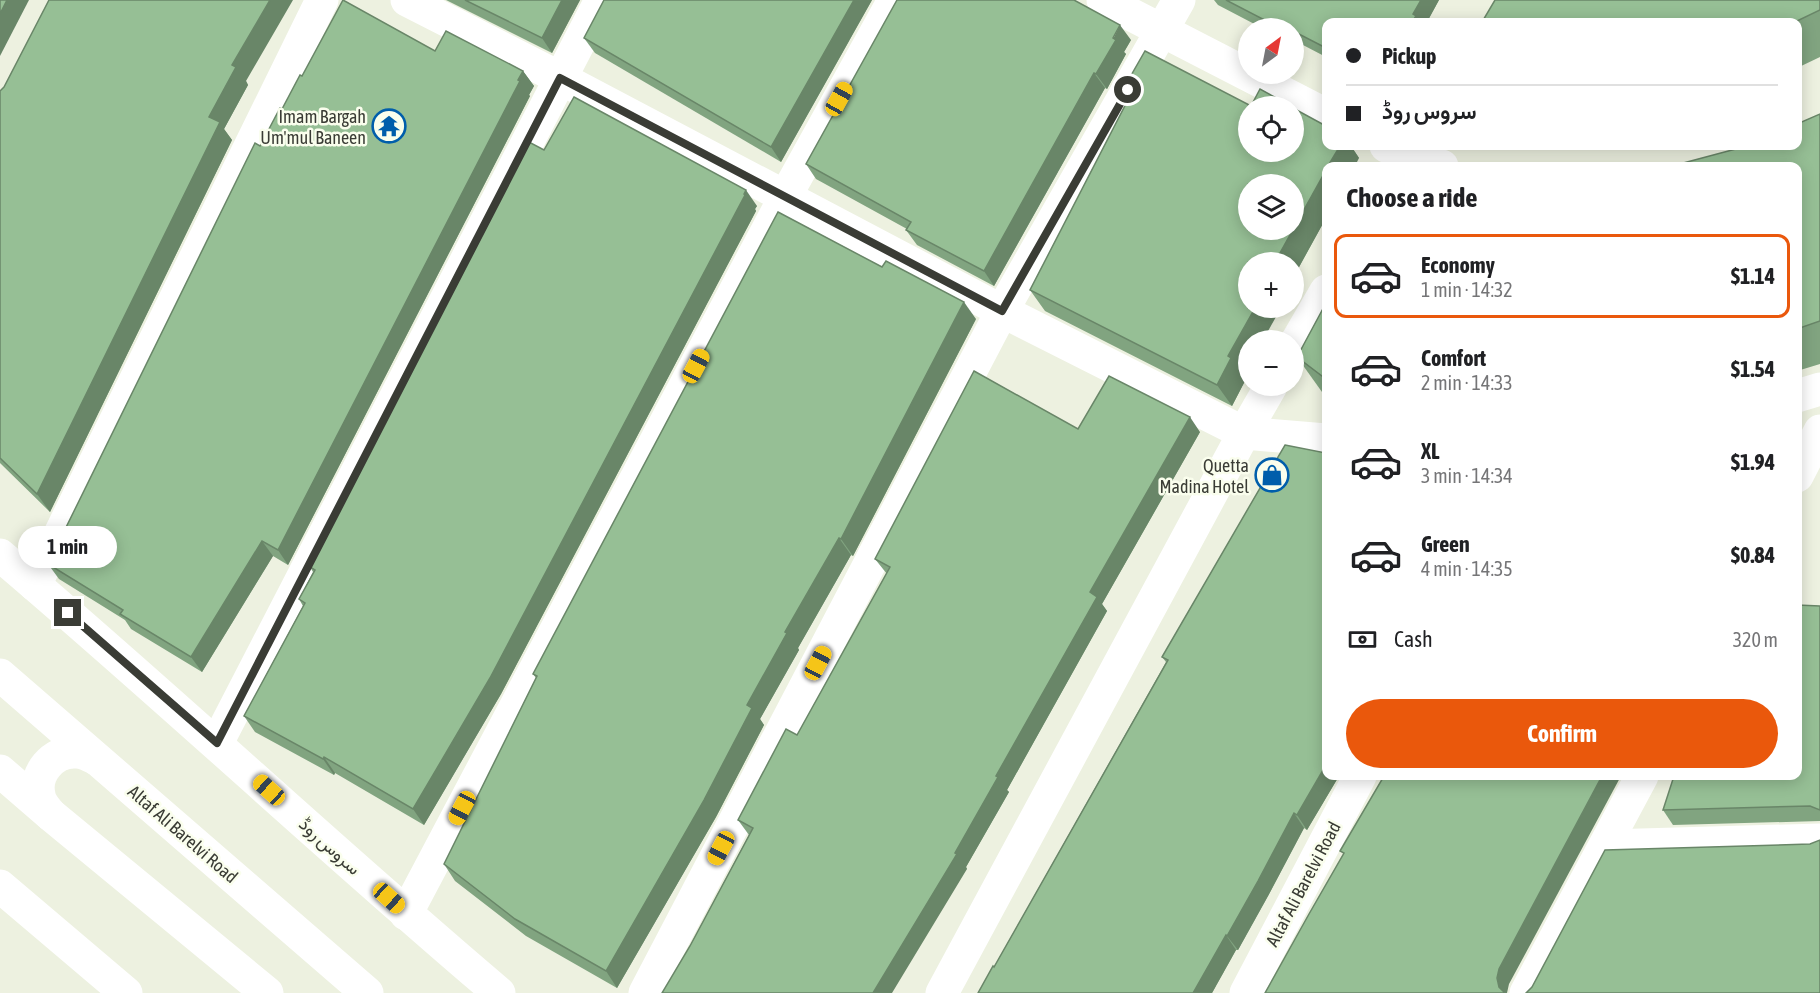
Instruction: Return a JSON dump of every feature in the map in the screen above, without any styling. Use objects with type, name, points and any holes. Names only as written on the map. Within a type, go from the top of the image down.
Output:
[{"type":"street","points":[[35,585],[322,0]]},
{"type":"street","points":[[407,0],[1002,311],[1244,433],[1322,440]]},
{"type":"street","points":[[217,743],[602,0]]},
{"type":"street","points":[[406,914],[785,197],[894,0]]},
{"type":"street","points":[[1103,0],[1322,113]]},
{"type":"street","points":[[645,993],[1002,311],[1179,0]]},
{"type":"street","points":[[1400,153],[1429,162]]},
{"type":"street","points":[[1303,330],[1322,298]]},
{"type":"street","points":[[1802,394],[1820,389]]},
{"type":"street","points":[[942,993],[1265,396]]},
{"type":"street","points":[[1802,466],[1820,431]]},
{"type":"street","name":"سروس روڈ","points":[[0,555],[217,743],[406,914],[499,993]]},
{"type":"street","name":"Altaf Ali Barelvi Road","points":[[0,675],[367,993]]},
{"type":"street","points":[[51,815],[43,806],[39,794],[38,782],[42,770],[50,761],[67,753],[85,753],[96,759]]},
{"type":"street","points":[[0,771],[267,993]]},
{"type":"street","name":"Altaf Ali Barelvi Road","points":[[1246,993],[1358,780]]},
{"type":"street","points":[[1526,993],[1640,780]]},
{"type":"street","points":[[1606,846],[1820,840]]},
{"type":"street","points":[[0,886],[126,993]]},
{"type":"building","points":[[0,0],[7,0],[0,14]]},
{"type":"building","points":[[49,0],[270,0],[232,65],[236,67],[209,117],[220,122],[37,494],[0,458],[0,91]]},
{"type":"building","points":[[343,0],[435,51],[446,31],[523,71],[518,80],[520,81],[278,550],[262,541],[191,657],[120,614],[123,610],[48,564],[255,143],[260,146],[280,108],[282,109],[300,75],[302,76]]},
{"type":"building","points":[[465,0],[562,0],[542,38]]},
{"type":"building","points":[[604,0],[854,0],[771,147],[584,38]]},
{"type":"building","points":[[897,0],[1074,0],[1120,25],[1113,38],[1116,40],[1096,74],[1094,73],[984,271],[906,230],[911,222],[806,164]]},
{"type":"building","points":[[1226,0],[1421,0],[1413,14],[1416,16],[1415,18],[1322,18],[1322,46],[1304,37],[1304,18],[1261,18]]},
{"type":"building","points":[[1495,0],[1820,0],[1820,10],[1802,19],[1484,18]]},
{"type":"building","points":[[1145,51],[1238,99],[1238,162],[1304,162],[1304,114],[1322,124],[1322,150],[1338,150],[1330,162],[1322,162],[1322,177],[1304,210],[1304,174],[1238,174],[1238,240],[1287,240],[1281,252],[1238,252],[1238,318],[1249,318],[1243,330],[1238,330],[1238,338],[1228,356],[1231,358],[1217,385],[1030,290],[1133,90],[1125,86]]},
{"type":"building","points":[[1260,89],[1273,96],[1256,96]]},
{"type":"building","points":[[574,97],[746,190],[745,195],[490,678],[413,809],[324,757],[323,759],[244,716],[305,603],[299,599],[315,570],[310,567],[529,142],[544,150]]},
{"type":"building","points":[[1820,114],[1820,321],[1802,327],[1802,162],[1687,162],[1732,150],[1802,150],[1802,122]]},
{"type":"building","points":[[778,212],[882,267],[886,261],[964,302],[841,539],[839,538],[785,632],[787,633],[747,705],[752,708],[704,800],[606,971],[515,919],[444,864],[537,676],[533,674]]},
{"type":"building","points":[[1322,310],[1322,376],[1304,362],[1304,344]]},
{"type":"building","points":[[974,371],[1078,429],[1109,376],[1190,417],[1090,592],[1097,597],[996,776],[998,777],[955,853],[957,854],[873,993],[662,993],[690,946],[753,828],[738,820],[786,729],[797,735],[890,567],[875,559]]},
{"type":"building","points":[[1285,445],[1322,452],[1322,772],[1297,815],[1294,813],[1258,881],[1193,993],[978,993],[1168,660],[1162,657]]},
{"type":"building","points":[[1802,605],[1820,606],[1820,810],[1810,806],[1663,810],[1673,780],[1802,780]]},
{"type":"building","points":[[1382,780],[1600,780],[1499,969],[1497,978],[1499,987],[1505,993],[1265,993],[1344,853],[1340,851]]},
{"type":"building","points":[[1820,840],[1820,993],[1526,993],[1532,987],[1605,850],[1810,844]]},
{"type":"place","name":"Imam Bargah Um'mul Baneen","points":[[389,126]]},
{"type":"place","name":"Quetta Madina Hotel","points":[[1272,475]]},
{"type":"route","points":[[68,613],[217,743],[560,78],[1002,311],[1128,90]]}]
